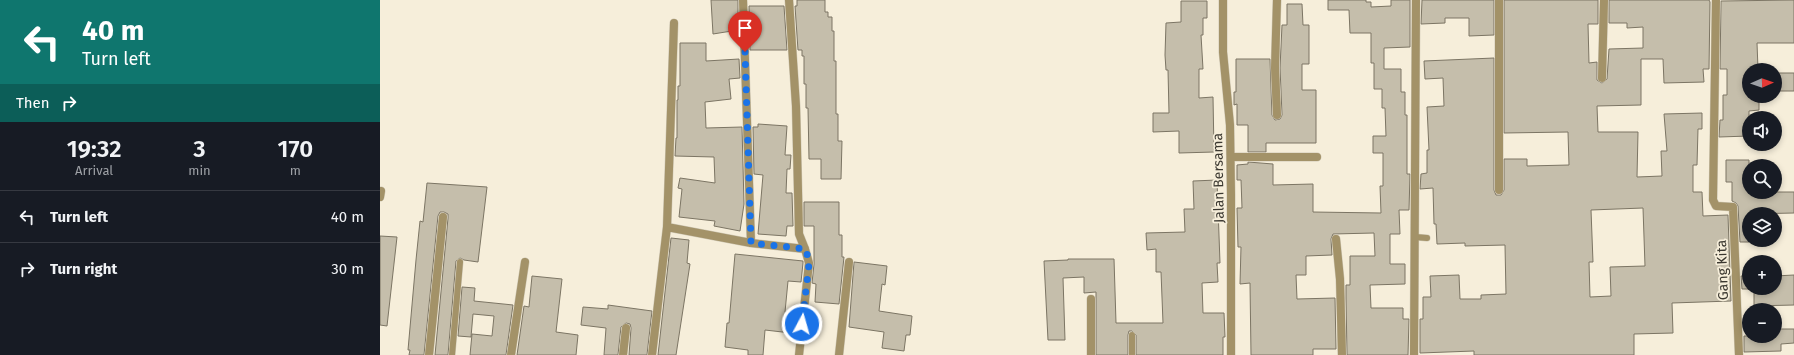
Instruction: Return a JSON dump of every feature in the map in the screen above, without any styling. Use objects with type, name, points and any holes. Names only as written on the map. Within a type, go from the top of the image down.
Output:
[{"type":"street","points":[[743,0],[751,243]]},
{"type":"street","points":[[789,0],[796,106],[799,234],[806,249],[809,264],[799,355]]},
{"type":"street","name":"Jalan Bersama","points":[[1223,0],[1223,52],[1230,125],[1231,355]]},
{"type":"street","points":[[1276,115],[1275,68],[1277,0]]},
{"type":"street","points":[[1414,355],[1416,0]]},
{"type":"street","points":[[1499,0],[1499,190]]},
{"type":"street","points":[[1602,78],[1604,0]]},
{"type":"street","name":"Gang Kita","points":[[1716,0],[1713,200],[1716,206],[1733,207],[1739,355]]},
{"type":"street","points":[[652,355],[667,227],[674,23]]},
{"type":"street","points":[[1230,157],[1317,157]]},
{"type":"street","points":[[429,355],[443,217]]},
{"type":"street","points":[[667,227],[751,243],[806,249]]},
{"type":"street","points":[[1336,239],[1340,279],[1342,355]]},
{"type":"street","points":[[511,355],[525,262]]},
{"type":"street","points":[[839,355],[850,262]]},
{"type":"street","points":[[1091,299],[1091,355]]},
{"type":"street","points":[[623,355],[626,328]]},
{"type":"lane","points":[[1415,237],[1428,238]]},
{"type":"lane","points":[[452,355],[460,262]]},
{"type":"lane","points":[[1132,336],[1132,355]]},
{"type":"building","points":[[711,0],[738,0],[738,30],[713,34]]},
{"type":"building","points":[[797,0],[825,0],[825,12],[828,12],[828,17],[832,17],[832,31],[834,31],[834,61],[836,61],[836,114],[838,114],[838,141],[842,141],[841,179],[821,179],[821,159],[809,159],[808,108],[806,108],[806,84],[804,84],[804,56],[802,56],[802,50],[798,50],[795,6],[797,6]]},
{"type":"building","points":[[1328,0],[1366,0],[1366,2],[1371,2],[1371,7],[1391,6],[1391,0],[1410,0],[1410,47],[1384,48],[1384,69],[1401,69],[1401,92],[1405,92],[1405,115],[1407,115],[1407,174],[1410,174],[1409,210],[1399,210],[1400,234],[1390,234],[1390,264],[1405,264],[1405,284],[1370,285],[1371,308],[1403,308],[1403,319],[1409,319],[1408,355],[1347,355],[1346,285],[1350,285],[1350,256],[1375,256],[1374,233],[1333,234],[1331,239],[1332,255],[1306,256],[1306,275],[1296,275],[1297,299],[1335,298],[1336,349],[1313,349],[1313,355],[1251,355],[1250,283],[1240,284],[1241,247],[1238,247],[1237,208],[1242,208],[1241,180],[1237,180],[1237,165],[1248,164],[1248,162],[1273,164],[1273,185],[1313,184],[1313,212],[1381,213],[1380,186],[1383,186],[1383,153],[1373,153],[1373,136],[1386,136],[1385,108],[1382,108],[1382,89],[1374,89],[1374,63],[1371,63],[1371,33],[1350,33],[1349,10],[1328,10]]},
{"type":"building","points":[[1422,0],[1494,0],[1494,35],[1469,36],[1469,18],[1445,18],[1445,23],[1421,24]]},
{"type":"building","points":[[1504,0],[1598,0],[1598,24],[1588,24],[1589,63],[1597,62],[1597,80],[1602,83],[1607,79],[1609,49],[1643,48],[1643,27],[1627,28],[1627,23],[1609,23],[1609,0],[1709,0],[1709,69],[1703,69],[1704,82],[1664,83],[1663,59],[1641,59],[1641,105],[1597,106],[1598,132],[1638,132],[1637,177],[1662,176],[1661,151],[1667,151],[1664,114],[1702,113],[1702,129],[1698,129],[1697,165],[1693,165],[1693,192],[1702,192],[1703,216],[1728,215],[1731,301],[1672,303],[1673,333],[1634,334],[1634,355],[1474,355],[1474,351],[1420,353],[1420,319],[1423,319],[1423,297],[1431,297],[1430,276],[1459,275],[1460,299],[1481,299],[1481,295],[1506,294],[1505,245],[1465,246],[1465,243],[1437,244],[1436,224],[1434,224],[1433,188],[1420,189],[1421,174],[1427,173],[1427,150],[1429,150],[1427,107],[1444,106],[1443,78],[1425,79],[1424,61],[1494,58],[1494,190],[1496,195],[1501,195],[1504,190],[1504,159],[1527,159],[1527,166],[1569,165],[1568,132],[1504,133]],"holes":[[[1643,208],[1645,266],[1610,267],[1611,296],[1590,297],[1589,262],[1593,262],[1591,210]]]},
{"type":"building","points":[[1794,0],[1794,43],[1757,43],[1758,63],[1742,63],[1742,103],[1759,103],[1759,110],[1742,111],[1742,136],[1719,137],[1720,120],[1723,120],[1723,95],[1727,95],[1727,69],[1720,69],[1721,1]]},
{"type":"building","points":[[1181,1],[1207,1],[1207,18],[1203,18],[1203,35],[1201,35],[1203,69],[1199,69],[1199,98],[1213,97],[1214,152],[1179,153],[1179,131],[1153,132],[1153,113],[1169,113],[1168,70],[1166,70],[1165,55],[1166,23],[1181,22]]},
{"type":"building","points":[[1287,4],[1302,4],[1303,25],[1309,25],[1309,64],[1302,64],[1302,90],[1316,90],[1316,143],[1266,143],[1266,152],[1248,152],[1248,125],[1237,125],[1237,104],[1234,105],[1234,92],[1236,92],[1236,59],[1270,59],[1272,115],[1275,120],[1280,119],[1282,115],[1280,68],[1282,25],[1287,25]]},
{"type":"building","points":[[749,6],[784,6],[787,50],[750,50]]},
{"type":"building","points":[[680,43],[706,43],[706,61],[739,59],[740,78],[729,79],[731,99],[705,102],[706,128],[742,127],[744,204],[740,231],[714,226],[715,221],[679,217],[682,189],[678,188],[680,178],[715,183],[714,157],[675,156],[677,138],[678,86],[680,86]]},
{"type":"building","points":[[1782,73],[1794,73],[1794,91],[1782,91]]},
{"type":"building","points":[[758,124],[787,126],[785,155],[791,155],[790,169],[787,169],[786,193],[792,193],[793,226],[787,226],[786,236],[758,234],[763,175],[754,174],[753,127],[758,127]]},
{"type":"building","points":[[1726,160],[1742,160],[1742,199],[1782,199],[1782,192],[1794,192],[1794,213],[1782,213],[1782,207],[1742,207],[1742,242],[1740,242],[1738,206],[1732,201],[1732,182],[1726,182]]},
{"type":"building","points":[[1217,180],[1220,263],[1217,263],[1218,282],[1202,283],[1203,313],[1224,313],[1225,337],[1223,337],[1223,355],[1136,355],[1136,335],[1132,331],[1129,331],[1128,355],[1096,355],[1096,292],[1084,293],[1084,277],[1063,278],[1065,340],[1048,340],[1044,261],[1068,259],[1114,259],[1116,323],[1163,323],[1161,272],[1156,272],[1156,249],[1147,250],[1146,233],[1185,232],[1184,209],[1194,209],[1193,181]]},
{"type":"building","points":[[427,183],[487,187],[478,262],[460,258],[456,261],[448,355],[435,355],[448,218],[448,214],[444,212],[440,212],[438,216],[424,355],[409,355],[410,350],[408,350],[420,221],[423,222]]},
{"type":"building","points":[[804,202],[839,202],[839,235],[842,235],[842,257],[844,257],[839,304],[815,302],[816,284],[812,283],[814,264],[814,226],[804,226]]},
{"type":"building","points":[[380,236],[397,237],[387,326],[380,325]]},
{"type":"building","points":[[671,238],[689,240],[687,263],[690,264],[676,355],[658,355]]},
{"type":"building","points":[[735,254],[803,261],[801,282],[788,281],[785,312],[793,313],[791,333],[765,330],[763,355],[748,355],[748,350],[725,347],[727,323],[729,323]]},
{"type":"building","points":[[854,262],[887,266],[885,285],[882,284],[879,311],[912,316],[910,335],[906,335],[904,351],[882,348],[884,332],[849,327]]},
{"type":"building","points":[[1794,275],[1794,305],[1782,305],[1782,303],[1754,303],[1754,295],[1782,295],[1782,276]]},
{"type":"building","points":[[532,276],[562,279],[556,332],[578,335],[576,355],[517,355],[524,306],[529,307]]},
{"type":"building","points":[[462,287],[475,288],[474,301],[513,305],[506,355],[470,355],[472,334],[492,336],[494,316],[473,314],[471,337],[458,336]]},
{"type":"building","points":[[608,305],[652,311],[647,355],[629,355],[631,328],[630,324],[626,323],[621,327],[618,355],[604,355],[606,328],[581,325],[583,307],[608,309]]},
{"type":"building","points":[[1782,329],[1794,329],[1794,343],[1781,344],[1781,351],[1744,352],[1744,343],[1782,343]]},
{"type":"route","points":[[745,52],[751,243],[806,249],[809,264],[802,324]]}]
